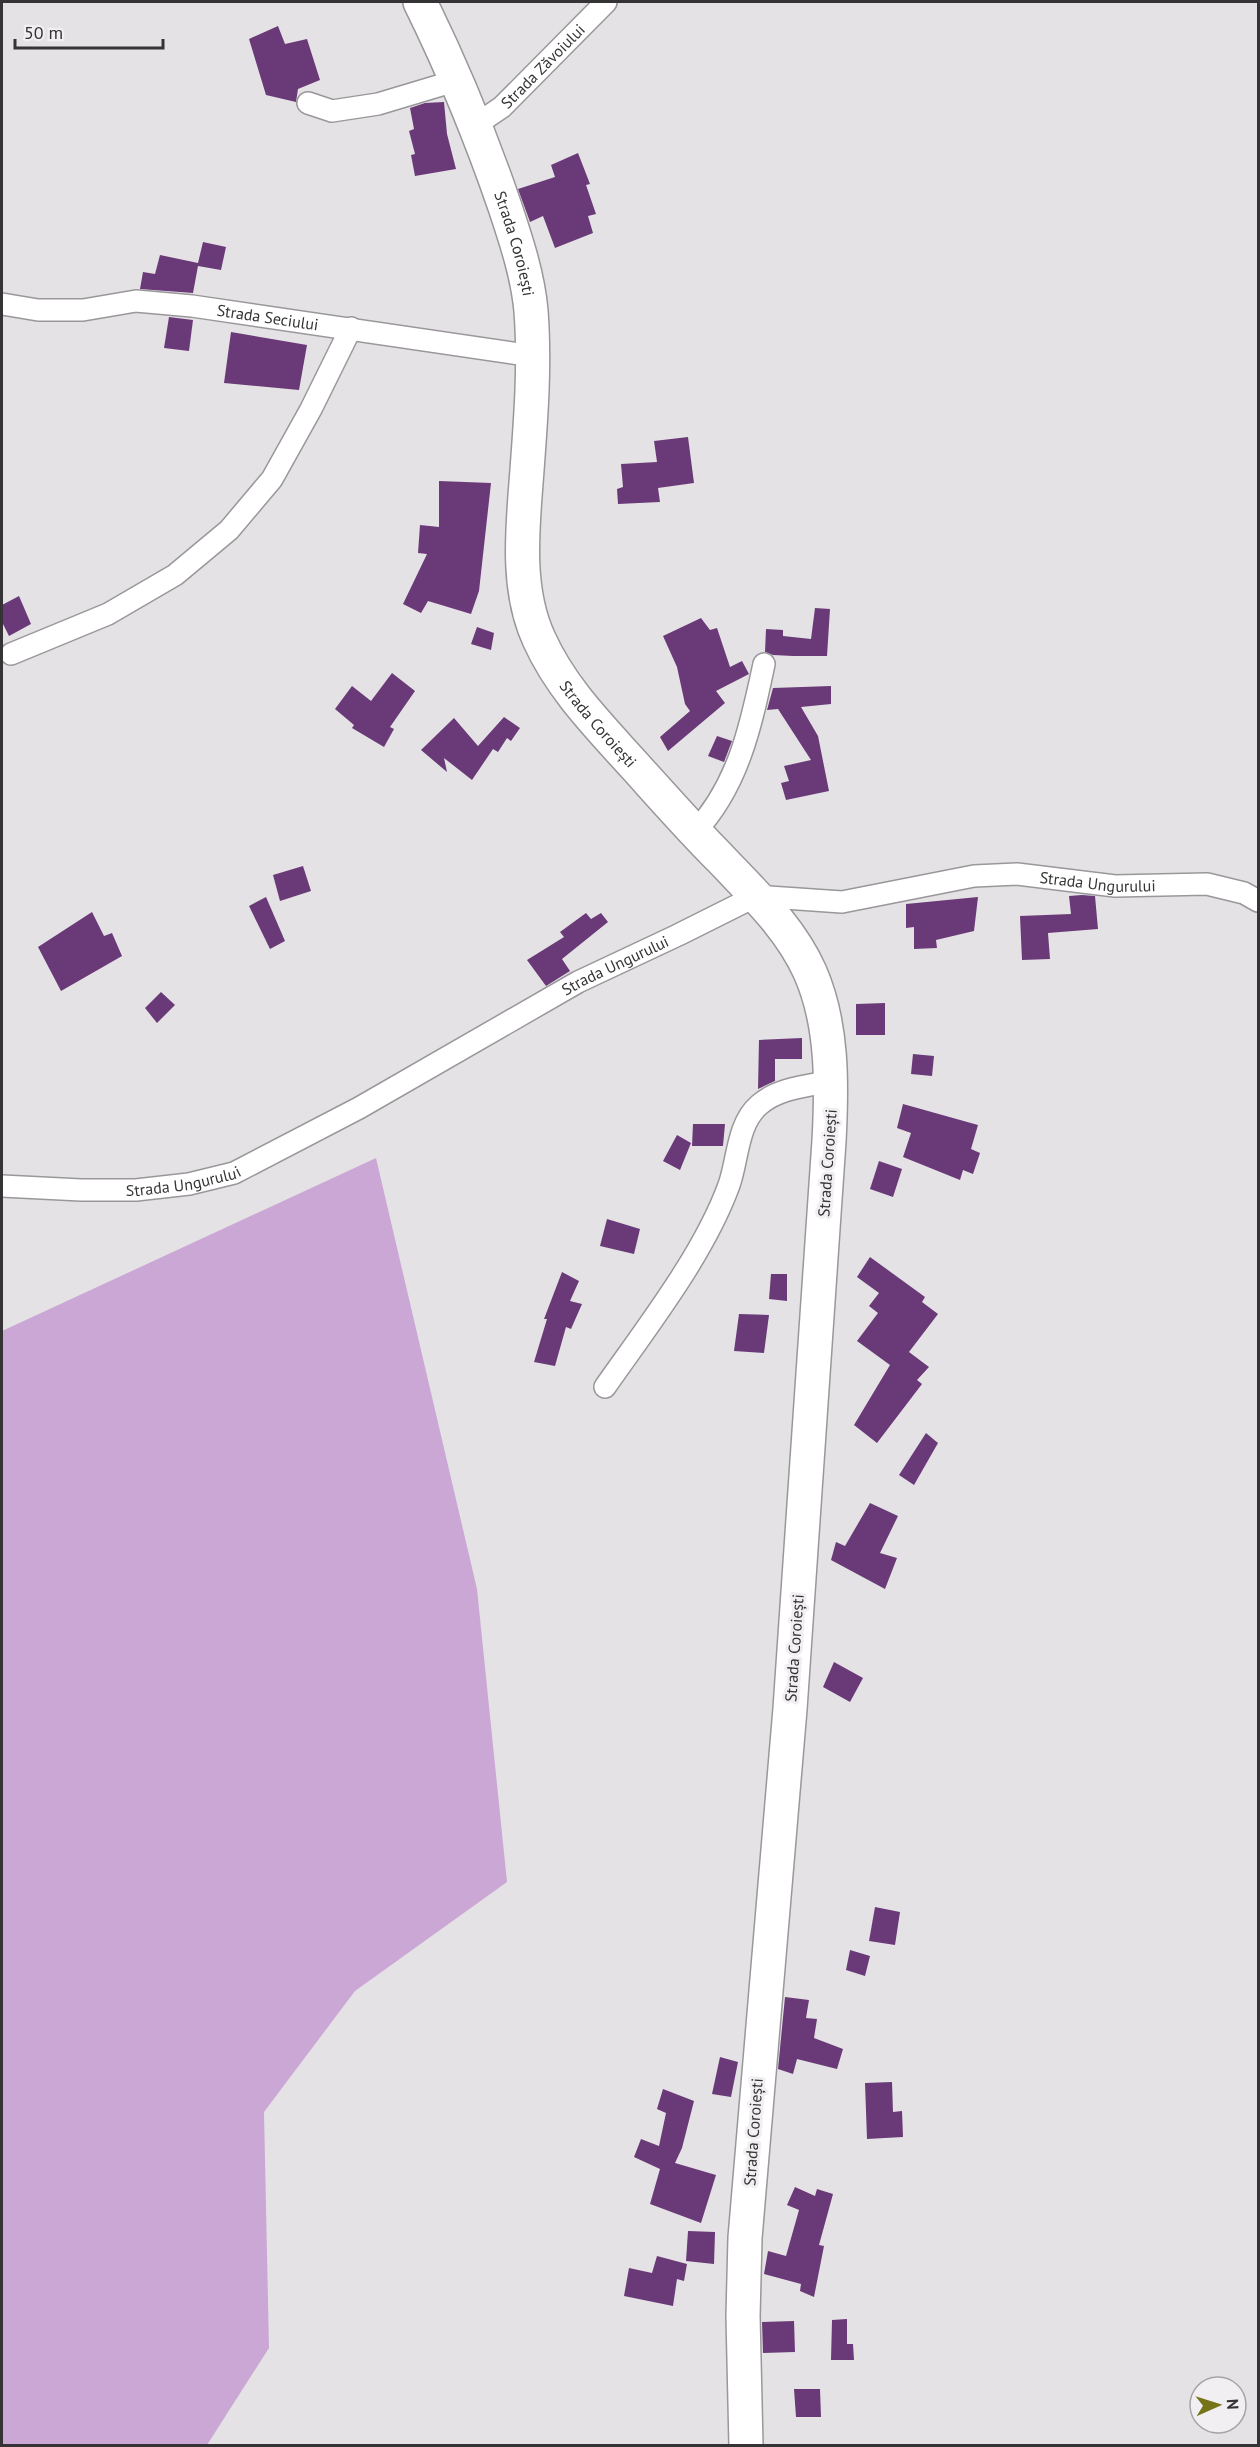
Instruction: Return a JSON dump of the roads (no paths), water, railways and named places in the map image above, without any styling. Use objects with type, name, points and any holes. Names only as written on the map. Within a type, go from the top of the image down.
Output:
[{"type":"main road","name":"Strada Coroiești","points":[[420,2],[477,124],[517,245],[531,306],[533,356],[523,530],[524,583],[532,621],[551,664],[580,705],[694,832],[782,925],[810,972],[826,1030],[832,1081],[790,1709],[745,2238],[743,2316],[746,2445]]},
{"type":"street","name":"Strada Zăvoiului","points":[[477,124],[502,106],[606,2]]},
{"type":"street","points":[[308,103],[332,111],[378,104],[458,80]]},
{"type":"street","name":"Strada Seciului","points":[[2,304],[38,310],[83,310],[136,301],[192,306],[533,356]]},
{"type":"street","points":[[11,654],[108,614],[175,575],[229,530],[272,479],[311,410],[351,328]]},
{"type":"street","points":[[694,832],[717,806],[733,777],[751,724],[764,664]]},
{"type":"street","name":"Strada Ungurului","points":[[2,1186],[70,1190],[136,1190],[189,1184],[234,1173],[359,1108],[578,982],[678,936],[748,887],[842,902],[974,876],[1017,874],[1115,886],[1207,884],[1244,893],[1258,901]]},
{"type":"street","points":[[605,1387],[660,1310],[702,1239],[728,1186],[745,1123],[759,1105],[789,1089],[832,1081]]}]
